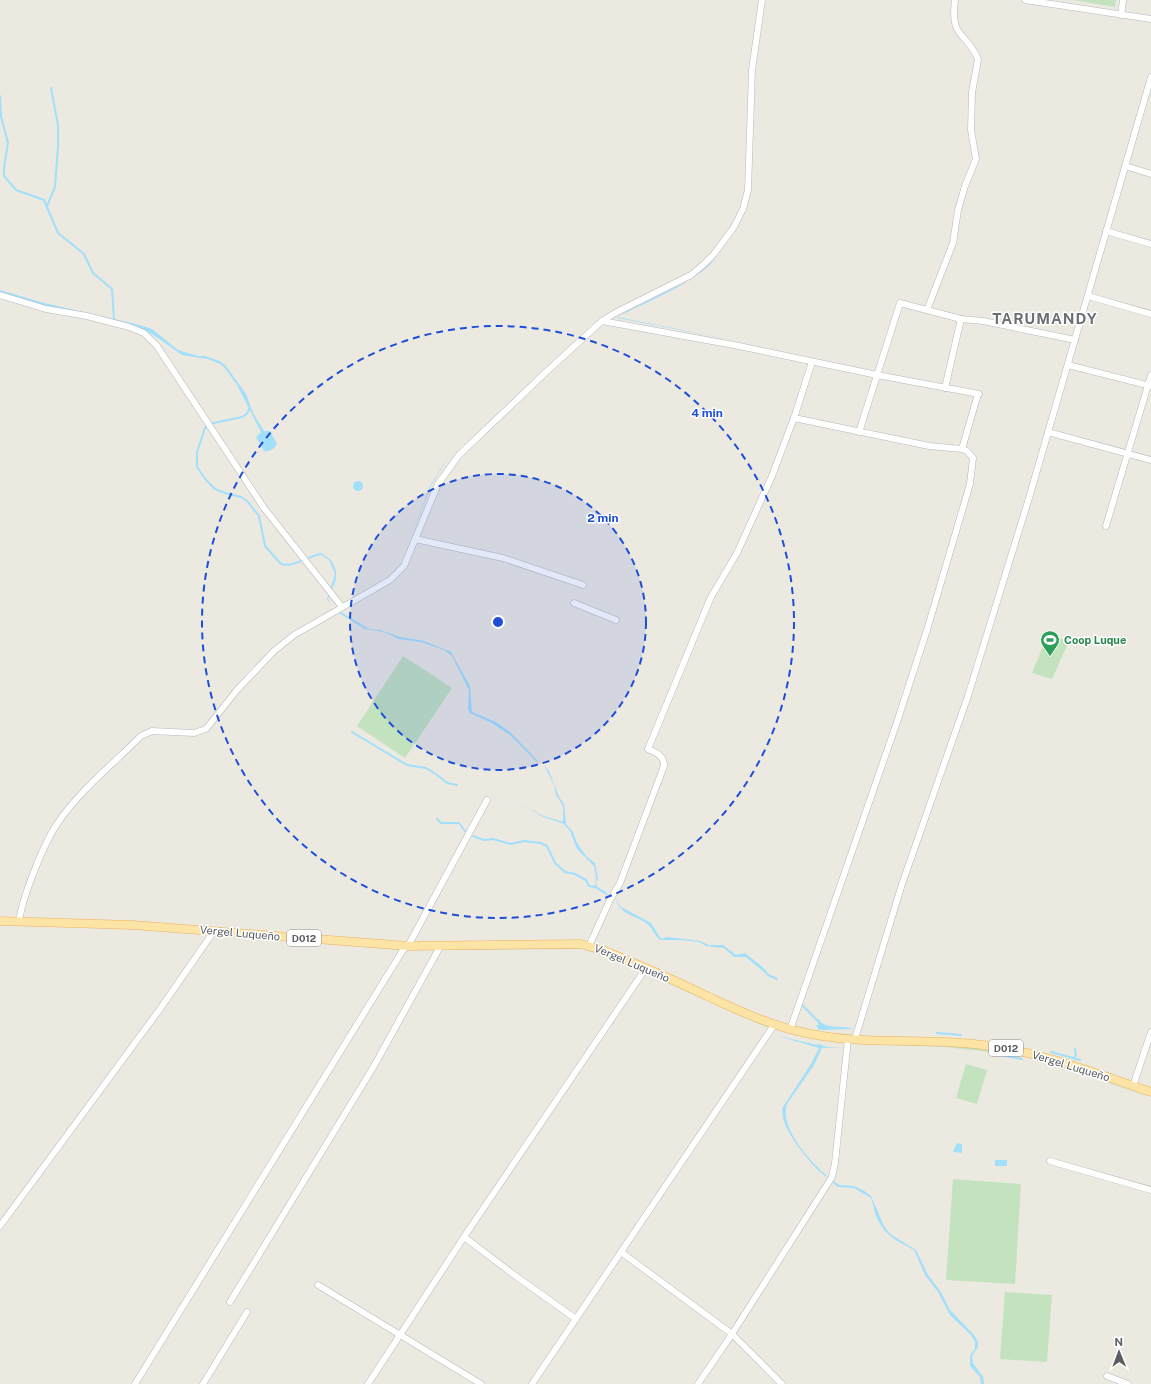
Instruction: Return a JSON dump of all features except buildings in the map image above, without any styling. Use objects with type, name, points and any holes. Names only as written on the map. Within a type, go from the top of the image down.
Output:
[{"type":"main road","name":"Vergel Luqueño","points":[[0,921],[133,925],[408,946],[570,943],[605,950],[774,1025],[790,1030],[825,1037],[946,1041],[1018,1050],[1135,1081],[1151,1092]]},
{"type":"street","points":[[19,921],[21,910],[34,875],[56,825],[69,808],[136,742],[146,733],[152,731],[194,733],[206,729],[242,684],[274,651],[294,635],[390,580],[404,566],[438,484],[455,459],[602,321],[621,309],[691,275],[714,254],[737,221],[748,190],[752,70],[762,0]]},
{"type":"street","points":[[928,310],[954,243],[958,210],[976,159],[972,130],[972,93],[978,59],[956,30],[954,24],[955,0]]},
{"type":"street","points":[[1025,0],[1151,19]]},
{"type":"street","points":[[1121,15],[1123,0]]},
{"type":"street","points":[[698,1384],[732,1334],[832,1177],[851,1039],[902,884],[972,682],[1048,432],[1125,166],[1148,98],[1151,77]]},
{"type":"street","points":[[1125,166],[1151,174]]},
{"type":"street","points":[[1106,231],[1151,244]]},
{"type":"street","points":[[0,295],[46,309],[87,316],[144,333],[156,346],[264,508],[342,607]]},
{"type":"street","points":[[1088,296],[1151,314]]},
{"type":"street","points":[[859,432],[900,303],[961,319],[983,321],[1075,340]]},
{"type":"street","points":[[945,388],[961,319]]},
{"type":"street","points":[[602,321],[739,346],[812,362],[978,394],[962,449]]},
{"type":"street","points":[[589,946],[610,900],[620,883],[664,766],[663,759],[660,755],[648,749],[660,716],[711,597],[737,553],[772,476],[794,418],[812,362]]},
{"type":"street","points":[[1068,364],[1150,385]]},
{"type":"street","points":[[1106,526],[1150,385],[1151,375]]},
{"type":"street","points":[[790,1030],[896,725],[940,586],[970,484],[973,458],[967,451],[962,449],[929,446],[794,418]]},
{"type":"street","points":[[1048,432],[1151,460]]},
{"type":"street","points":[[415,539],[504,558],[583,585]]},
{"type":"street","points":[[574,603],[616,620]]},
{"type":"street","points":[[136,1384],[403,950],[408,946],[488,800]]},
{"type":"street","points":[[0,1226],[160,1009],[214,931]]},
{"type":"street","points":[[230,1302],[374,1066],[442,945]]},
{"type":"street","points":[[368,1384],[464,1237],[646,968]]},
{"type":"street","points":[[532,1384],[774,1025]]},
{"type":"street","points":[[1135,1081],[1151,1032]]},
{"type":"street","points":[[1050,1161],[1151,1190]]},
{"type":"street","points":[[464,1237],[576,1319]]},
{"type":"street","points":[[621,1252],[732,1334],[782,1384]]},
{"type":"street","points":[[318,1285],[481,1384]]},
{"type":"street","points":[[203,1384],[247,1312]]},
{"type":"street","points":[[1107,1376],[1128,1384]]},
{"type":"green space","points":[[1073,0],[1116,0],[1115,7]]},
{"type":"green space","name":"Coop Luque","points":[[1048,634],[1069,641],[1052,679],[1032,673]]},
{"type":"green space","points":[[403,656],[452,688],[405,758],[357,726]]},
{"type":"green space","points":[[52,926],[132,928],[402,949],[576,947],[604,954],[777,1029],[969,1047],[1025,1056],[1073,1069],[1151,1098],[1072,1070],[1025,1057],[946,1047],[842,1043],[794,1035],[764,1026],[614,959],[583,949],[402,950],[150,930]]},
{"type":"green space","points":[[966,1064],[987,1070],[977,1104],[956,1098]]},
{"type":"green space","points":[[953,1179],[1021,1184],[1015,1284],[946,1280]]},
{"type":"green space","points":[[1005,1292],[1052,1295],[1047,1362],[1000,1359]]},
{"type":"water","points":[[717,258],[709,266],[688,281]]},
{"type":"water","points":[[688,281],[682,285],[617,316]]},
{"type":"water","points":[[0,290],[44,303],[152,329],[178,350],[220,361],[226,366],[246,394],[253,413],[264,431],[270,431],[277,444],[272,450],[264,451],[256,437],[261,432],[237,385],[224,367],[220,364],[208,359],[182,355],[155,336],[137,326],[42,306],[0,293]]},
{"type":"water","points":[[617,317],[738,341],[617,318]]},
{"type":"water","points":[[452,451],[431,486],[411,535],[430,486]]},
{"type":"water","points":[[356,481],[360,481],[362,482],[362,490],[356,491],[353,488],[353,484]]},
{"type":"water","points":[[320,554],[330,559],[336,570],[335,581],[328,599],[332,607],[327,599],[335,574],[329,560]]},
{"type":"water","points":[[341,612],[369,629],[380,630],[400,637],[424,641],[451,652],[470,686],[472,712],[496,722],[510,732],[538,761],[537,762],[510,735],[492,723],[470,713],[468,709],[469,690],[452,656],[444,650],[421,642],[399,639],[384,632],[365,629],[339,613]]},
{"type":"water","points":[[544,765],[549,771],[559,797],[564,804],[566,824],[573,832],[577,843],[586,856],[595,863],[598,879],[596,882],[597,887],[606,892],[608,896],[595,888],[596,877],[594,866],[577,849],[570,831],[564,824],[541,816],[532,810],[493,798],[533,810],[541,815],[563,822],[563,806],[556,795],[554,785]]},
{"type":"water","points":[[615,898],[621,907],[651,923],[661,939],[667,937],[700,941],[709,945],[723,945],[736,955],[745,953],[762,967],[770,977],[746,957],[734,957],[724,948],[706,946],[699,942],[660,940],[646,923],[624,911],[618,904]]},
{"type":"water","points":[[818,1019],[826,1025],[853,1029],[819,1030],[816,1025],[819,1025]]},
{"type":"water","points":[[775,1035],[827,1047],[843,1047],[822,1048],[814,1065],[787,1104],[787,1123],[792,1133],[805,1153],[827,1176],[826,1177],[805,1155],[790,1135],[783,1115],[783,1107],[811,1064],[819,1048]]},
{"type":"water","points":[[957,1143],[962,1144],[962,1153],[953,1152]]},
{"type":"water","points":[[995,1160],[1007,1160],[1007,1166],[995,1166]]},
{"type":"water","points":[[834,1181],[839,1185],[854,1186],[871,1196],[884,1226],[890,1234],[916,1250],[928,1275],[941,1292],[950,1310],[974,1335],[978,1342],[978,1347],[972,1356],[973,1363],[983,1377],[984,1384],[981,1384],[980,1377],[970,1366],[970,1355],[975,1349],[975,1342],[971,1335],[950,1315],[938,1292],[925,1275],[914,1250],[893,1238],[885,1231],[877,1217],[871,1198],[854,1188],[838,1187],[833,1183]]},
{"type":"waterway","points":[[47,206],[55,187],[58,146],[58,125],[51,88]]},
{"type":"waterway","points":[[0,96],[1,116],[8,143],[4,176],[16,190],[44,200],[58,233],[84,254],[93,273],[112,289],[114,320]]},
{"type":"waterway","points":[[249,409],[247,414],[242,417],[209,424],[205,428],[197,452],[197,467],[206,480],[215,489],[241,497],[247,501],[259,516],[265,546],[281,564],[286,565],[296,563],[322,554]]},
{"type":"waterway","points":[[352,732],[407,765],[426,768],[447,783],[457,785]]},
{"type":"waterway","points":[[437,819],[441,823],[459,823],[465,831]]},
{"type":"waterway","points":[[473,836],[484,840],[493,839],[511,844],[524,841],[541,843],[547,846],[555,863],[565,872],[575,874],[586,880],[589,886],[595,887]]},
{"type":"waterway","points":[[768,975],[777,979]]},
{"type":"waterway","points":[[802,1005],[819,1022]]},
{"type":"waterway","points":[[937,1033],[961,1035]]},
{"type":"waterway","points":[[1074,1058],[1076,1055],[1075,1049]]},
{"type":"waterway","points":[[1051,1052],[1080,1060]]},
{"type":"waterway","points":[[1005,1056],[1022,1059]]},
{"type":"place","name":"Coop Luque","points":[[1050,657]]},
{"type":"district","name":"TARUMANDY","points":[[1045,319]]}]
